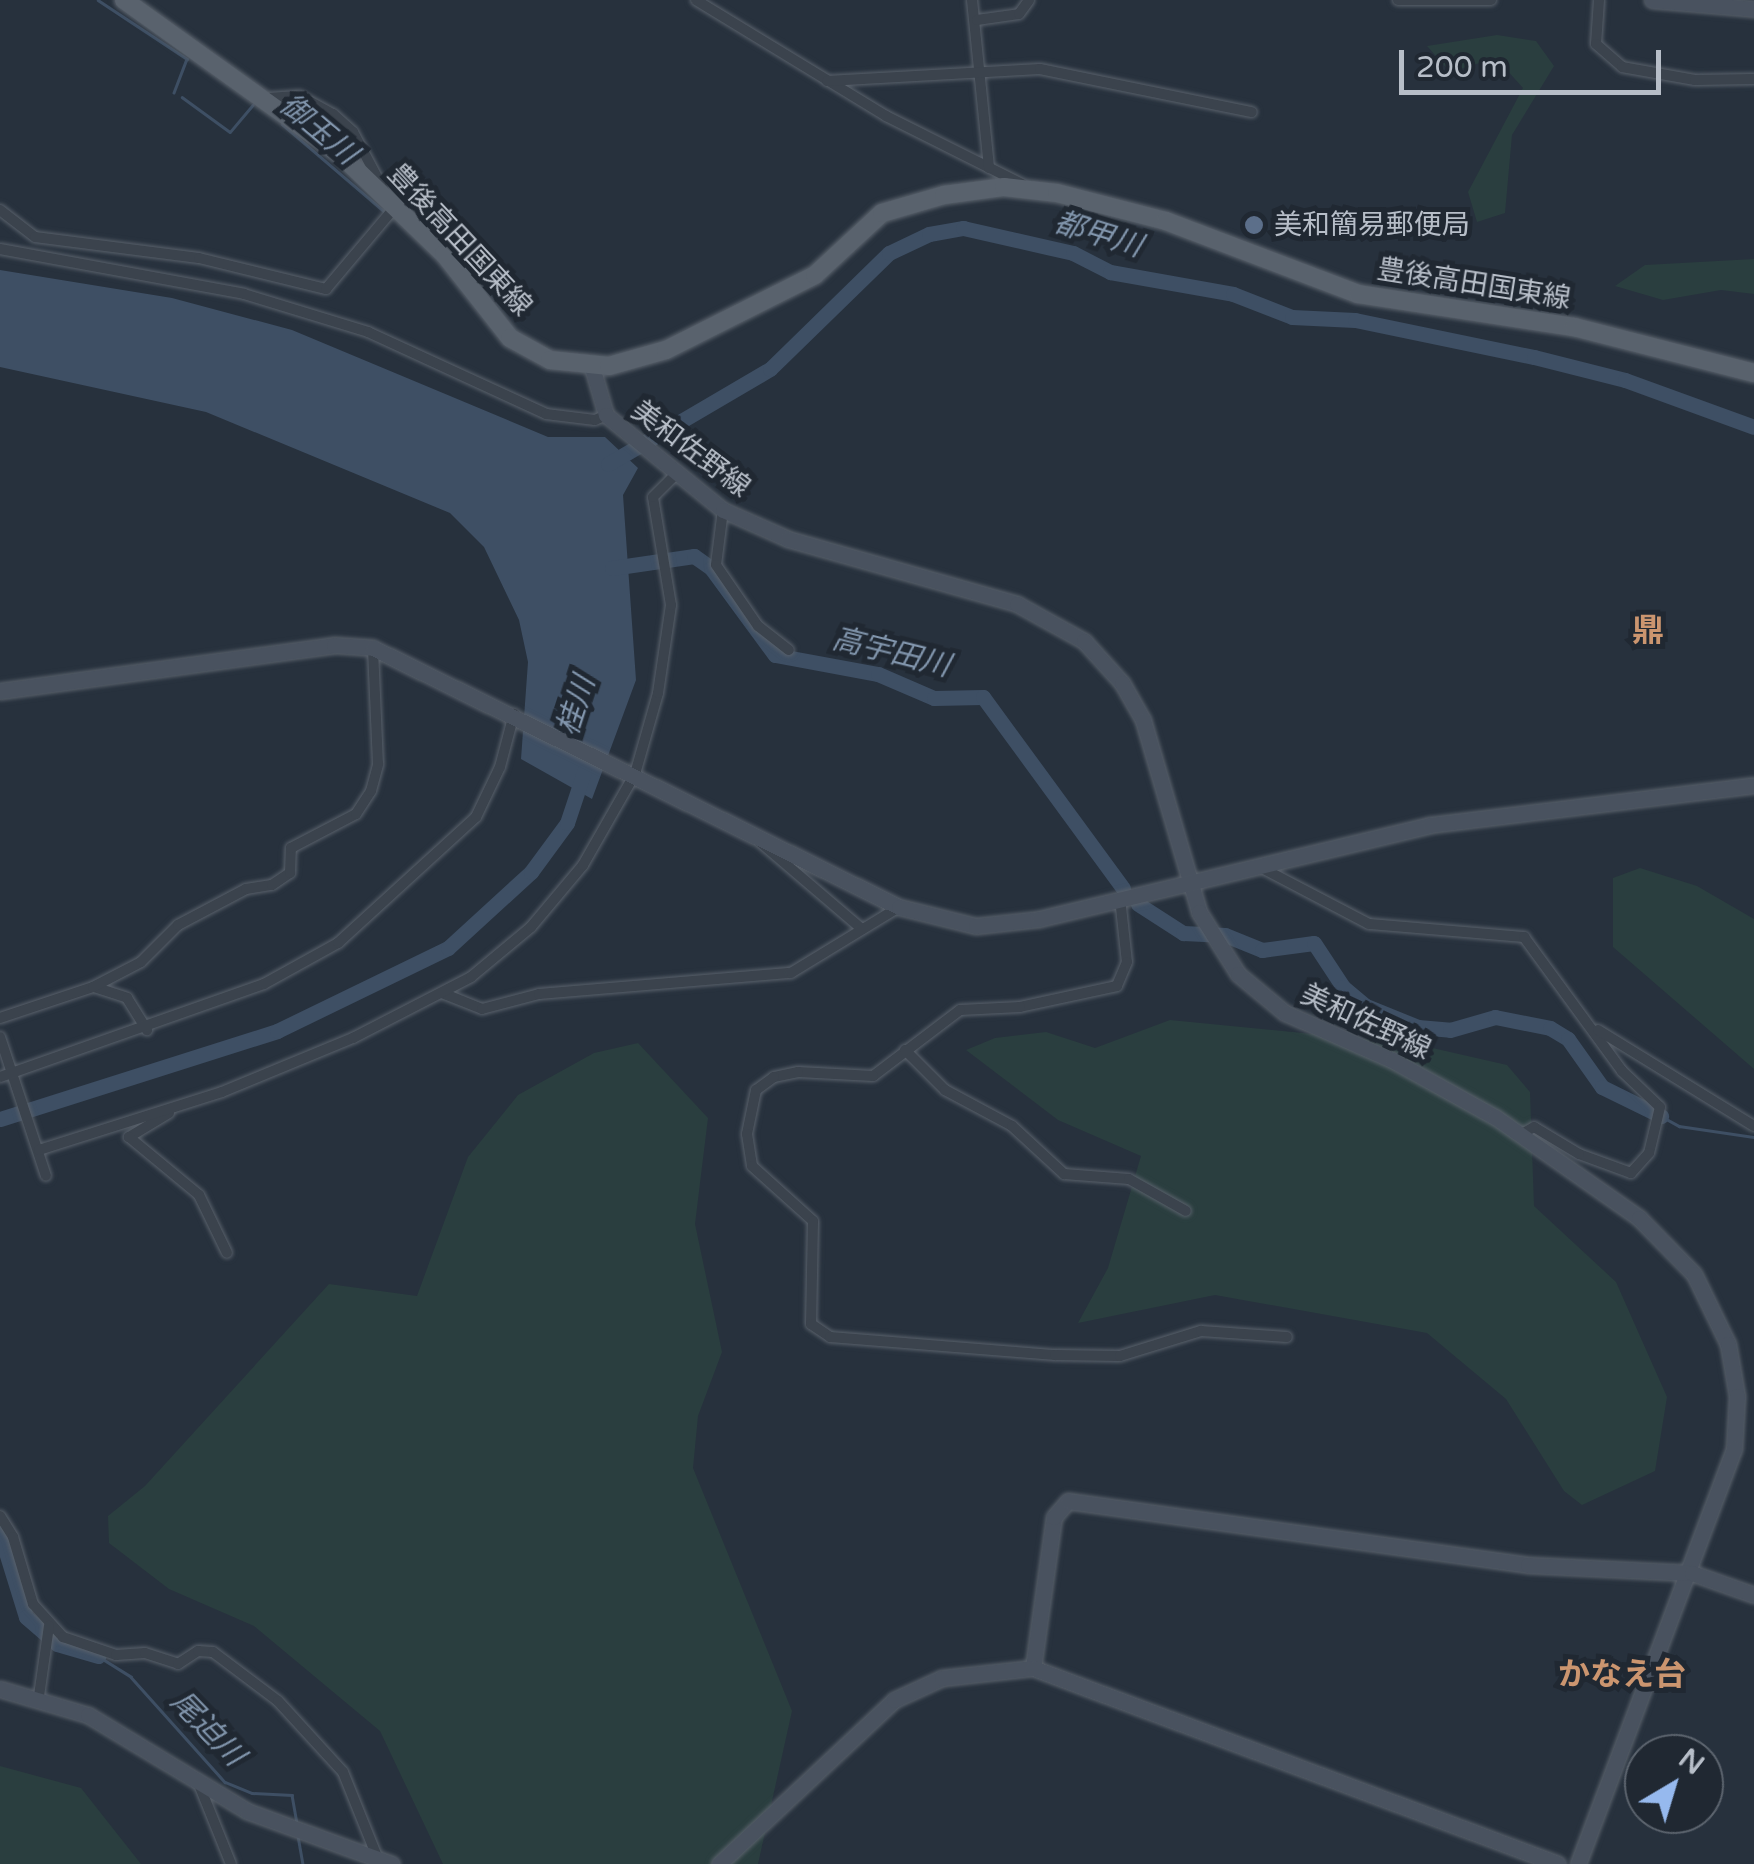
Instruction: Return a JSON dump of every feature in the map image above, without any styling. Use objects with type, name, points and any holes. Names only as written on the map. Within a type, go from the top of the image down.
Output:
[{"type":"main road","name":"豊後高田国東線","points":[[124,0],[269,98],[391,203],[510,338],[550,360],[592,367],[666,350],[776,299],[894,207],[944,195],[1032,189],[1166,220],[1358,294],[1574,326],[1754,373]]},
{"type":"street","points":[[696,0],[827,81],[1032,189]]},
{"type":"street","points":[[972,0],[978,20],[989,168]]},
{"type":"street","points":[[978,20],[1020,14],[1029,0]]},
{"type":"street","points":[[1398,0],[1491,0]]},
{"type":"street","points":[[1599,0],[1596,44],[1622,67],[1695,80],[1754,79]]},
{"type":"street","points":[[1652,0],[1754,9]]},
{"type":"street","points":[[827,81],[982,69],[1064,72],[1252,112]]},
{"type":"street","points":[[0,210],[35,237],[199,258],[326,289],[391,203],[385,184],[353,132],[333,114],[300,96],[269,98]]},
{"type":"street","points":[[0,249],[244,294],[368,332],[546,414],[611,419]]},
{"type":"street","name":"美和佐野線","points":[[592,367],[611,419],[723,510],[788,539],[1017,604],[1084,642],[1122,684],[1142,720],[1189,880],[1210,935],[1238,974],[1284,1013],[1427,1078],[1520,1135],[1659,1235],[1694,1274],[1719,1320],[1734,1371],[1736,1436],[1692,1573],[1578,1864]]},
{"type":"street","points":[[38,1148],[183,1105],[294,1064],[442,993],[501,956],[556,900],[632,772],[666,648],[668,557],[653,497],[674,472]]},
{"type":"street","points":[[723,510],[716,566],[758,626],[789,650]]},
{"type":"street","points":[[0,691],[334,645],[372,648],[516,715],[900,906],[945,922],[993,926],[1253,863],[1448,822],[1754,784]]},
{"type":"street","points":[[0,1018],[94,987],[151,955],[178,925],[246,889],[272,885],[290,872],[291,848],[356,814],[372,791],[378,764],[372,648]]},
{"type":"street","points":[[0,1077],[148,1030],[264,984],[338,944],[476,817],[500,767],[516,715]]},
{"type":"street","points":[[758,836],[862,929]]},
{"type":"street","points":[[1253,863],[1369,924],[1524,937],[1597,1030],[1622,1072],[1659,1113],[1647,1158],[1628,1174],[1534,1127],[1520,1135]]},
{"type":"street","points":[[1120,898],[1128,962],[1120,985],[1020,1008],[960,1010],[864,1079],[786,1074],[764,1082],[751,1099],[746,1134],[752,1166],[812,1222],[808,1304],[816,1332],[1072,1356],[1120,1356],[1201,1331],[1287,1337]]},
{"type":"street","points":[[442,993],[482,1009],[539,994],[792,974],[900,906]]},
{"type":"street","points":[[94,987],[127,998],[148,1030]]},
{"type":"street","points":[[1597,1030],[1754,1126]]},
{"type":"street","points":[[0,1037],[46,1176]]},
{"type":"street","points":[[906,1050],[945,1090],[1012,1126],[1064,1174],[1129,1180],[1186,1211]]},
{"type":"street","points":[[183,1105],[130,1138],[198,1195],[227,1253]]},
{"type":"street","points":[[1034,1668],[1054,1516],[1068,1502],[1528,1565],[1692,1573],[1754,1595]]},
{"type":"street","points":[[0,1516],[13,1537],[33,1604],[49,1626],[116,1655],[145,1653],[178,1664],[205,1650],[241,1668],[343,1772],[385,1862]]},
{"type":"street","points":[[40,1696],[49,1626]]},
{"type":"street","points":[[719,1864],[894,1700],[954,1675],[1034,1668],[1558,1864]]},
{"type":"street","points":[[0,1689],[40,1696],[111,1726],[198,1782],[297,1830],[385,1862]]},
{"type":"street","points":[[198,1782],[231,1864]]},
{"type":"green space","points":[[1497,35],[1536,41],[1554,66],[1512,135],[1505,213],[1477,222],[1468,192],[1523,88],[1496,58],[1450,72],[1427,46]]},
{"type":"green space","points":[[1754,259],[1754,294],[1721,290],[1663,300],[1615,286],[1645,265]]},
{"type":"green space","points":[[1640,868],[1697,886],[1754,919],[1754,1069],[1613,947],[1613,878]]},
{"type":"green space","points":[[1170,1020],[1415,1044],[1507,1065],[1530,1092],[1534,1206],[1616,1282],[1667,1397],[1655,1471],[1582,1505],[1564,1491],[1506,1399],[1427,1333],[1215,1295],[1078,1323],[1108,1268],[1141,1156],[1058,1120],[966,1050],[995,1038],[1046,1032],[1095,1048]]},
{"type":"green space","points":[[638,1043],[708,1118],[695,1224],[722,1352],[698,1416],[693,1468],[792,1711],[758,1864],[443,1864],[380,1731],[254,1626],[169,1589],[109,1543],[108,1516],[145,1486],[329,1284],[417,1296],[468,1157],[518,1095],[594,1053]]},
{"type":"green space","points":[[0,1766],[81,1788],[141,1864],[0,1864]]},
{"type":"water","points":[[0,270],[172,298],[292,330],[548,437],[605,437],[638,468],[623,495],[636,680],[592,799],[521,759],[528,662],[519,620],[484,547],[450,513],[206,412],[0,367]]},
{"type":"waterway","name":"御玉川","points":[[98,0],[187,59],[174,93]]},
{"type":"waterway","name":"御玉川","points":[[182,97],[230,132],[253,105]]},
{"type":"waterway","name":"御玉川","points":[[282,124],[384,211]]},
{"type":"waterway","name":"都甲川","points":[[608,464],[770,369],[889,253],[929,234],[963,228],[1073,253],[1110,272],[1233,294],[1292,317],[1355,320],[1534,357],[1625,380],[1754,427]]},
{"type":"waterway","name":"高宇田川","points":[[612,568],[694,556],[711,568],[775,655],[878,674],[934,698],[983,697],[1123,888]]},
{"type":"waterway","name":"桂川","points":[[0,1119],[277,1031],[448,948],[531,872],[567,823],[584,772]]},
{"type":"waterway","name":"高宇田川","points":[[1138,904],[1183,933],[1225,935],[1262,950],[1314,943],[1343,987],[1366,1006],[1418,1027],[1450,1030],[1495,1017],[1550,1028],[1568,1039],[1602,1087],[1661,1116]]},
{"type":"waterway","name":"高宇田川","points":[[1661,1116],[1679,1126],[1754,1137]]},
{"type":"waterway","points":[[0,1533],[26,1617],[57,1644],[98,1656]]},
{"type":"waterway","name":"尾迫川","points":[[98,1656],[131,1677],[225,1782],[252,1793],[292,1795],[297,1823]]},
{"type":"waterway","name":"尾迫川","points":[[298,1836],[303,1864]]},
{"type":"place","name":"美和簡易郵便局","points":[[1254,225]]},
{"type":"district","name":"鼎","points":[[1648,631]]},
{"type":"district","name":"かなえ台","points":[[1622,1675]]}]
